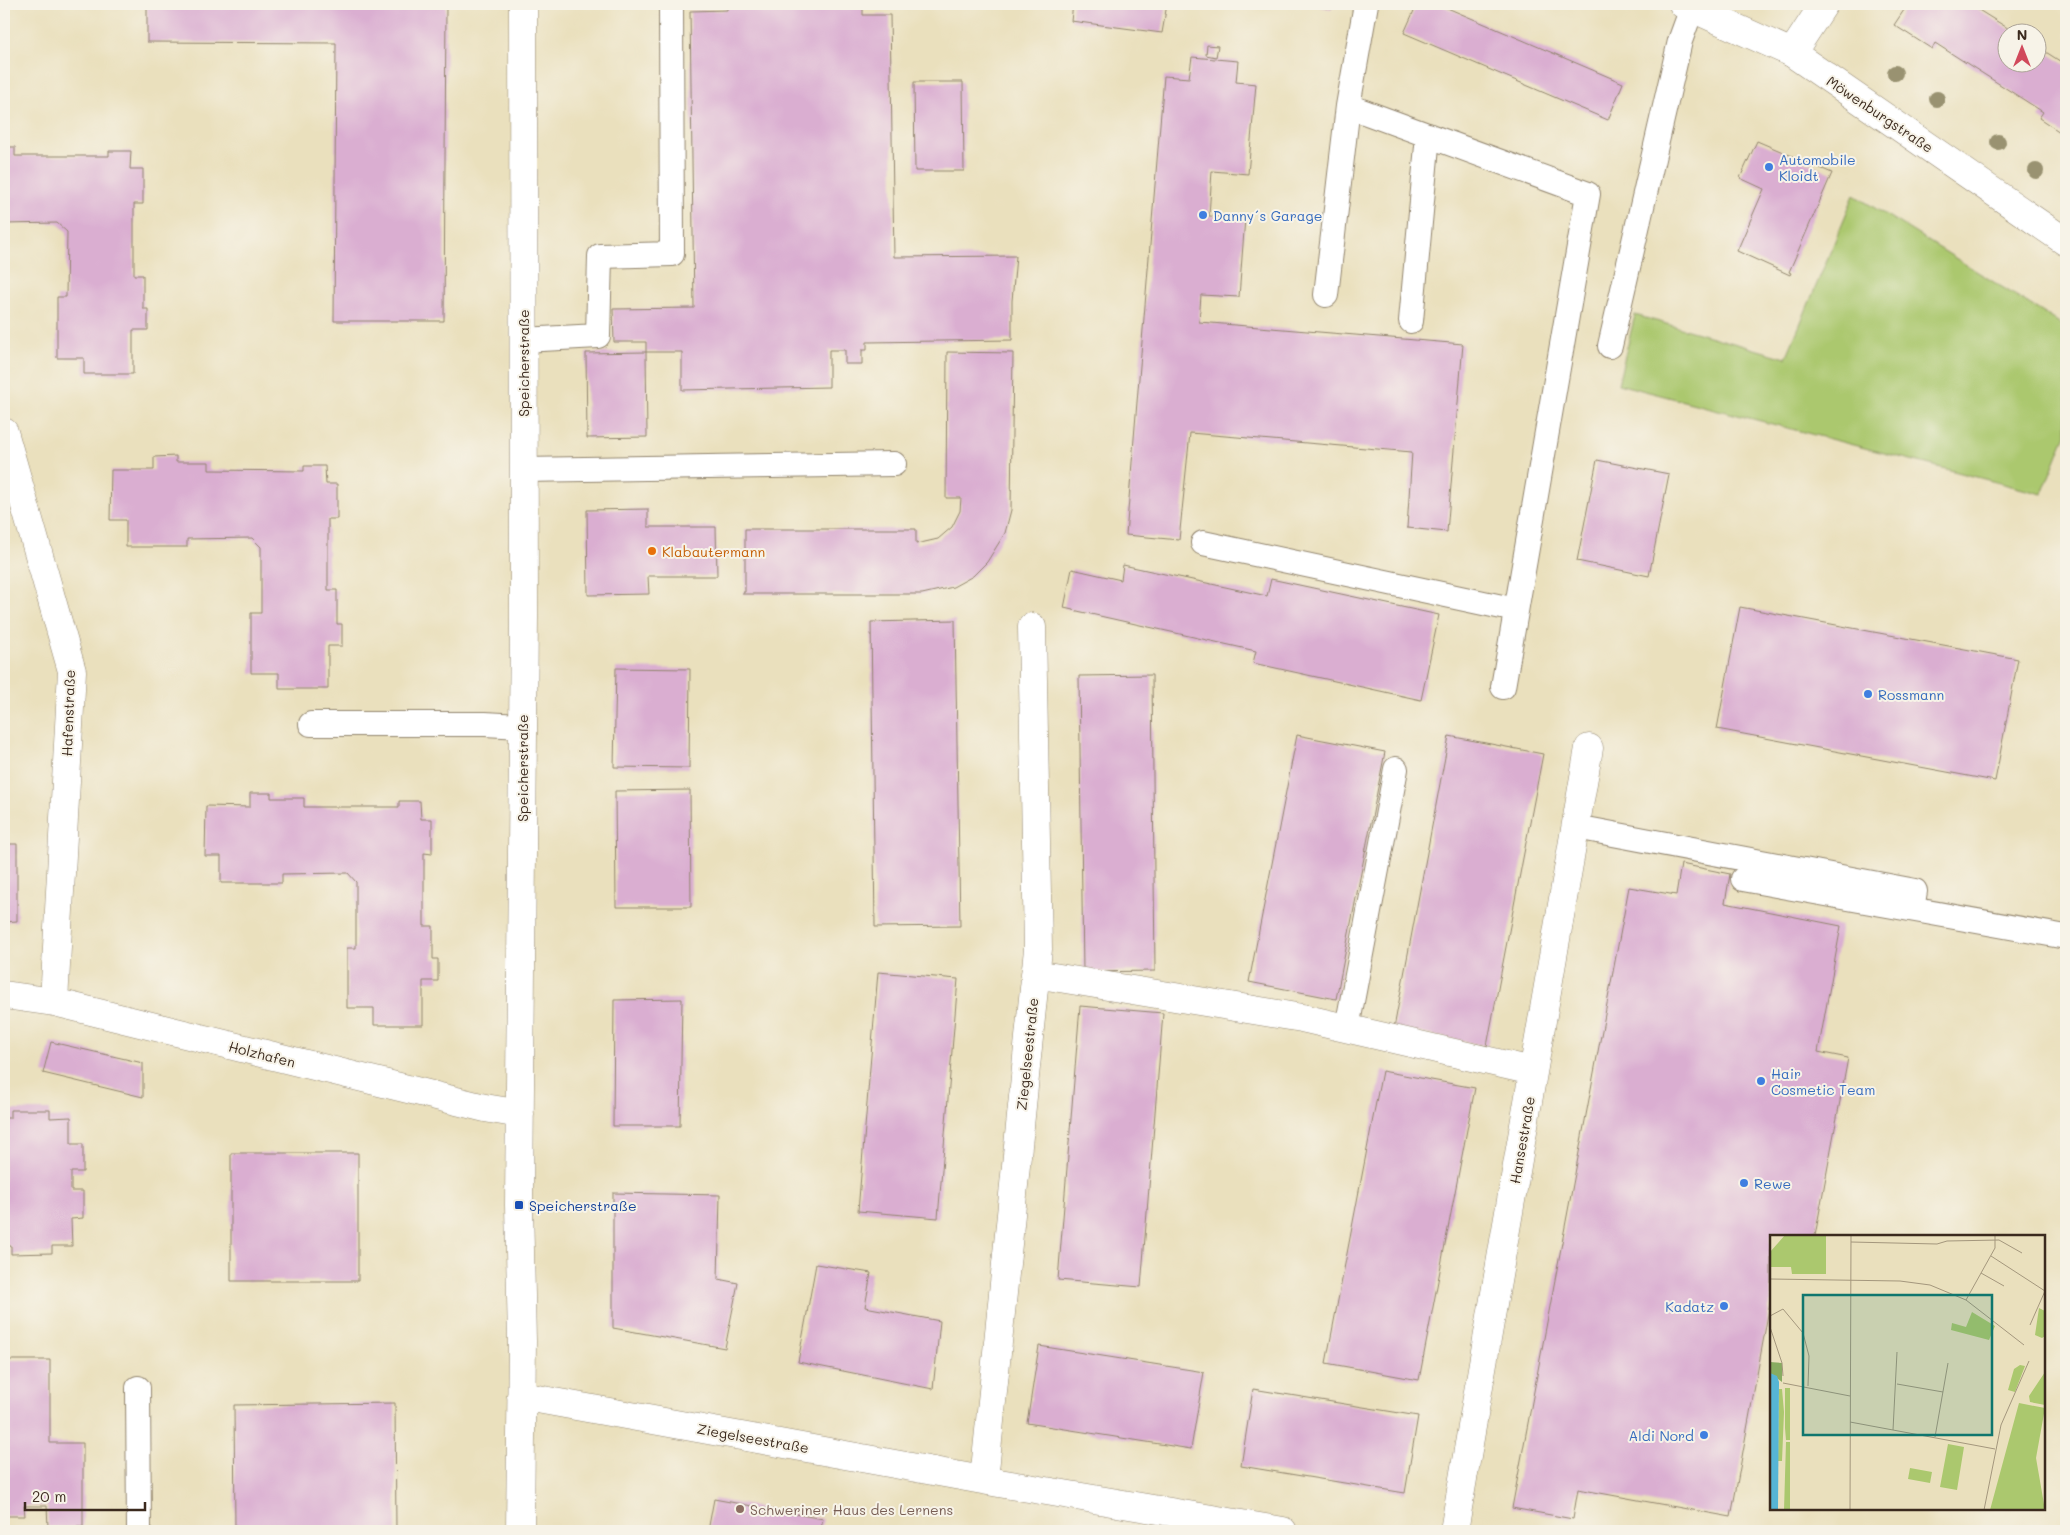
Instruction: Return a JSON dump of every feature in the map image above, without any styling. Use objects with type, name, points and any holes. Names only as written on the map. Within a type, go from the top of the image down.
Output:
[{"type":"street","name":"Speicherstraße","points":[[520,1531],[522,1341],[519,1205],[524,616],[523,4]]},
{"type":"street","points":[[1792,53],[1824,4]]},
{"type":"street","name":"Möwenburgstraße","points":[[1688,6],[1792,53],[2066,242]]},
{"type":"street","name":"Hafenstraße","points":[[4,432],[72,671],[54,1002]]},
{"type":"street","name":"Ziegelseestraße","points":[[984,1480],[1038,949],[1032,627]]},
{"type":"street","name":"Hansestraße","points":[[1454,1531],[1589,748]]},
{"type":"street","points":[[1035,974],[1302,1018],[1534,1071]]},
{"type":"street","name":"Holzhafen","points":[[4,995],[54,1002],[485,1108],[520,1114]]},
{"type":"street","name":"Ziegelseestraße","points":[[521,1396],[984,1480],[1283,1531]]},
{"type":"lane","points":[[523,340],[598,336],[600,256],[672,254],[671,4]]},
{"type":"lane","points":[[1326,295],[1348,106],[1366,4]]},
{"type":"lane","points":[[1610,346],[1688,6]]},
{"type":"lane","points":[[1348,106],[1588,194],[1503,687]]},
{"type":"lane","points":[[1411,321],[1428,135]]},
{"type":"lane","points":[[523,470],[894,464]]},
{"type":"lane","points":[[1203,543],[1516,610]]},
{"type":"lane","points":[[311,724],[485,724],[522,726]]},
{"type":"lane","points":[[1347,1028],[1396,769]]},
{"type":"lane","points":[[1576,827],[1915,891],[1912,909]]},
{"type":"lane","points":[[1743,879],[2066,937]]},
{"type":"lane","points":[[138,1388],[138,1531]]},
{"type":"green space","points":[[1854,195],[2066,327],[2066,434],[2042,494],[1618,384],[1635,315],[1786,358]]},
{"type":"building","points":[[147,4],[446,4],[444,321],[334,321],[336,43],[147,42]]},
{"type":"building","points":[[727,4],[863,4],[863,15],[890,15],[894,257],[1016,256],[1012,301],[1012,340],[867,342],[867,350],[862,350],[862,364],[845,364],[845,350],[829,350],[829,387],[682,390],[682,352],[646,352],[646,342],[614,342],[613,309],[694,308],[690,11],[727,10]]},
{"type":"building","points":[[1073,4],[1167,4],[1162,33],[1071,21]]},
{"type":"building","points":[[1306,4],[1333,4],[1332,9]]},
{"type":"building","points":[[1417,4],[1438,4],[1623,83],[1608,120],[1404,33]]},
{"type":"building","points":[[1908,4],[1969,4],[1998,22],[1998,72],[2048,72],[2048,53],[2066,65],[2066,136],[2039,118],[2043,112],[1935,43],[1932,49],[1894,25]]},
{"type":"building","points":[[1207,45],[1218,46],[1216,57],[1206,55]]},
{"type":"building","points":[[1192,57],[1238,61],[1236,82],[1256,84],[1248,174],[1212,171],[1209,216],[1245,218],[1239,297],[1201,295],[1199,322],[1463,344],[1447,532],[1407,528],[1412,452],[1190,433],[1179,540],[1126,535],[1164,76],[1189,78]]},
{"type":"building","points":[[914,82],[963,82],[964,171],[915,171]]},
{"type":"building","points":[[1757,141],[1832,173],[1789,272],[1791,273],[1790,275],[1737,251],[1764,189],[1740,178]]},
{"type":"building","points":[[4,147],[15,147],[15,156],[109,156],[109,151],[131,151],[130,169],[143,169],[143,204],[134,204],[134,275],[143,275],[143,309],[148,309],[148,330],[133,330],[133,374],[84,374],[84,358],[57,358],[57,297],[66,297],[67,232],[57,223],[4,224]]},
{"type":"building","points":[[646,352],[647,437],[587,438],[586,353]]},
{"type":"building","points":[[947,352],[1013,353],[1011,510],[1005,533],[987,562],[973,576],[953,587],[922,594],[743,594],[745,592],[745,529],[916,529],[916,544],[938,539],[952,527],[960,511],[961,498],[946,498]]},
{"type":"building","points":[[176,456],[176,462],[209,462],[209,470],[304,471],[304,466],[325,466],[326,484],[337,484],[337,519],[328,519],[328,590],[337,590],[337,624],[342,624],[342,646],[328,646],[328,689],[279,689],[279,673],[251,673],[251,613],[261,613],[261,547],[252,538],[187,539],[187,547],[126,547],[126,520],[110,520],[111,470],[154,470],[154,457]]},
{"type":"building","points":[[1597,460],[1669,474],[1649,576],[1577,561]]},
{"type":"building","name":"Klabautermann","points":[[648,509],[648,527],[716,527],[717,576],[648,576],[649,594],[588,595],[587,510]]},
{"type":"building","points":[[1123,565],[1267,596],[1271,579],[1439,615],[1421,700],[1253,663],[1256,651],[1064,608],[1072,569],[1121,580]]},
{"type":"building","name":"Rossmann","points":[[1740,607],[2018,659],[1995,781],[1717,729]]},
{"type":"building","points":[[955,620],[960,926],[875,927],[871,622]]},
{"type":"building","points":[[616,668],[690,669],[689,768],[614,767]]},
{"type":"building","points":[[1152,675],[1155,971],[1083,972],[1079,676]]},
{"type":"building","points":[[1297,735],[1385,752],[1336,999],[1249,982]]},
{"type":"building","points":[[1449,736],[1543,754],[1487,1046],[1394,1028]]},
{"type":"building","points":[[690,790],[691,907],[616,907],[615,791]]},
{"type":"building","points":[[250,793],[271,793],[271,798],[304,798],[304,807],[399,807],[399,801],[420,801],[421,819],[432,819],[432,854],[424,853],[424,926],[433,926],[433,959],[438,959],[438,981],[423,981],[423,1025],[374,1025],[374,1008],[347,1008],[347,948],[356,948],[356,882],[348,873],[282,874],[282,883],[221,883],[221,856],[205,856],[206,806],[250,807]]},
{"type":"building","points":[[4,844],[17,844],[17,921],[4,922]]},
{"type":"building","points":[[1681,864],[1730,874],[1725,903],[1841,926],[1818,1052],[1848,1058],[1815,1235],[1770,1235],[1770,1303],[1731,1517],[1578,1489],[1573,1519],[1512,1508],[1629,887],[1676,895]]},
{"type":"building","points":[[878,972],[958,979],[938,1218],[858,1211]]},
{"type":"building","points":[[682,999],[680,1126],[613,1126],[614,1000]]},
{"type":"building","points":[[1080,1006],[1163,1013],[1141,1287],[1058,1280]]},
{"type":"building","points":[[51,1042],[143,1063],[143,1097],[43,1073]]},
{"type":"building","points":[[1382,1071],[1475,1088],[1419,1380],[1326,1363]]},
{"type":"building","points":[[10,1110],[50,1110],[50,1118],[71,1117],[71,1144],[83,1144],[83,1172],[71,1172],[71,1191],[83,1191],[83,1218],[71,1219],[72,1246],[52,1246],[52,1253],[11,1254],[11,1246],[4,1246],[4,1118],[10,1118]]},
{"type":"building","points":[[231,1153],[358,1153],[358,1281],[231,1281]]},
{"type":"building","points":[[613,1193],[720,1195],[718,1279],[738,1283],[725,1348],[613,1328]]},
{"type":"building","points":[[816,1264],[871,1273],[865,1307],[940,1321],[933,1389],[798,1362]]},
{"type":"building","points":[[1039,1346],[1204,1372],[1191,1449],[1027,1423]]},
{"type":"building","points":[[4,1360],[50,1360],[50,1443],[83,1443],[83,1527],[48,1527],[47,1506],[24,1506],[25,1516],[4,1516]]},
{"type":"building","points":[[1253,1389],[1418,1416],[1405,1493],[1241,1466]]},
{"type":"building","points":[[395,1403],[396,1531],[235,1531],[234,1405]]},
{"type":"building","name":"Schweriner Haus des Lernens","points":[[714,1499],[823,1519],[820,1531],[708,1531]]},
{"type":"place","name":"Automobile Kloidt","points":[[1769,167]]},
{"type":"place","name":"Danny´s Garage","points":[[1203,215]]},
{"type":"place","name":"Klabautermann","points":[[652,551]]},
{"type":"place","name":"Rossmann","points":[[1868,694]]},
{"type":"place","name":"Hair Cosmetic Team","points":[[1761,1081]]},
{"type":"place","name":"Rewe","points":[[1744,1183]]},
{"type":"place","name":"Speicherstraße","points":[[519,1205]]},
{"type":"place","name":"Kadatz","points":[[1724,1306]]},
{"type":"place","name":"Aldi Nord","points":[[1704,1435]]},
{"type":"place","name":"Schweriner Haus des Lernens","points":[[740,1509]]}]
